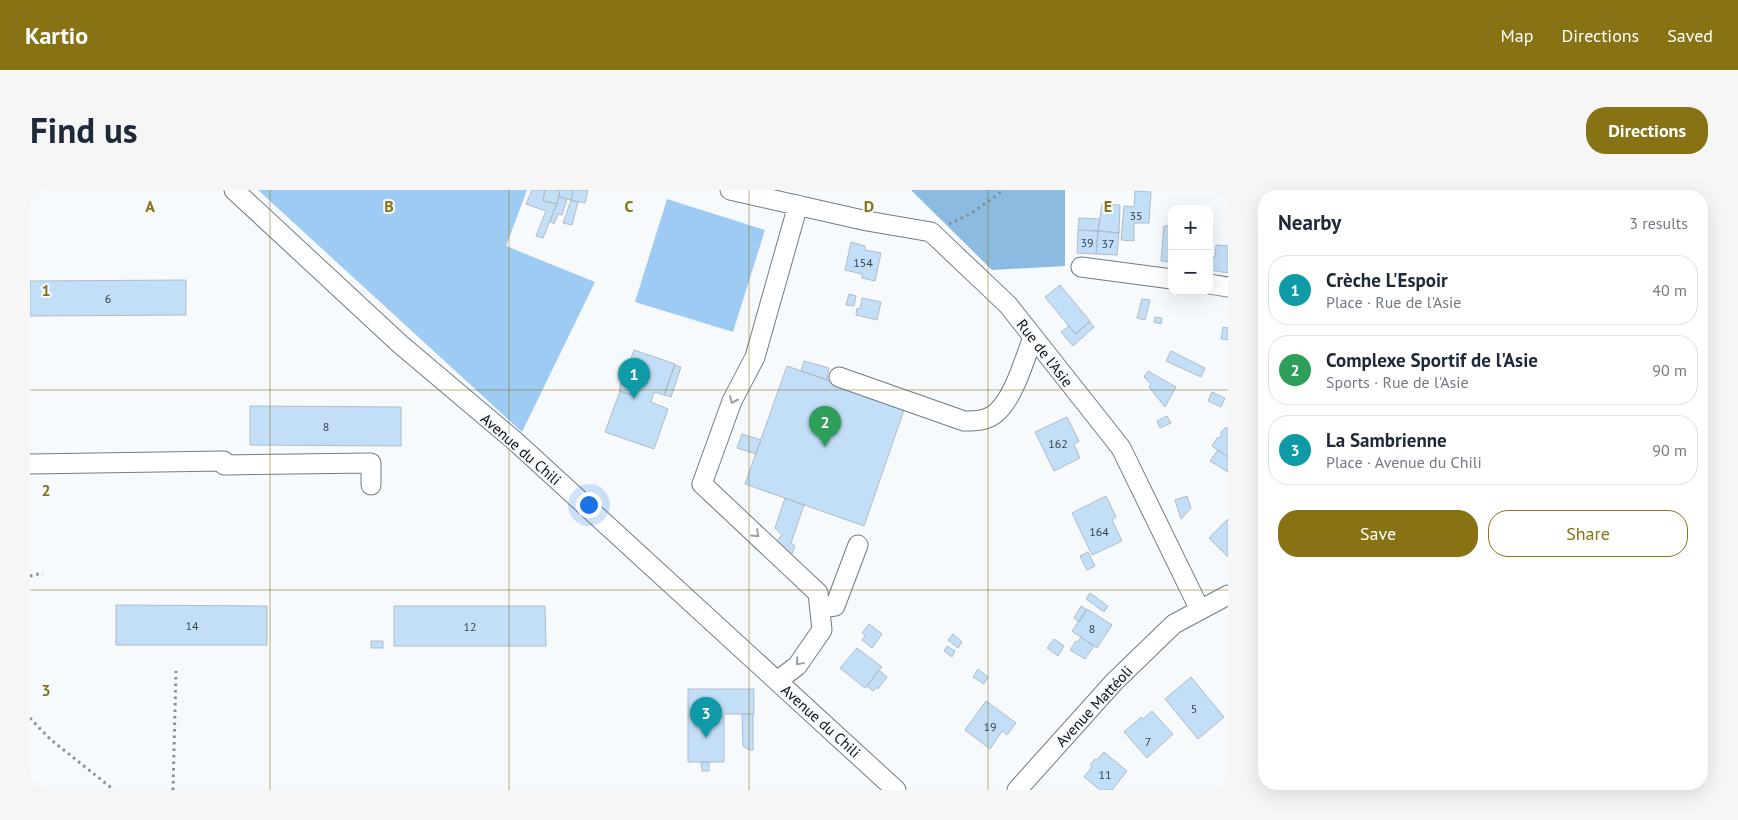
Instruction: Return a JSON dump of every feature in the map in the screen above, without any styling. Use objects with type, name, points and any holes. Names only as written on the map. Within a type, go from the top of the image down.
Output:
[{"type":"street","name":"Avenue du Chili","points":[[234,190],[400,344],[516,442],[896,790]]},
{"type":"street","points":[[730,190],[868,221],[931,232]]},
{"type":"street","points":[[777,681],[797,666],[822,630],[818,593],[702,484],[732,401],[755,357],[798,205]]},
{"type":"street","name":"Rue de l'Asie","points":[[931,232],[1008,305],[1121,448],[1200,610]]},
{"type":"street","points":[[1081,267],[1168,278]]},
{"type":"street","points":[[1213,285],[1228,287]]},
{"type":"street","points":[[839,377],[964,421],[981,421],[997,413],[1009,397],[1033,337]]},
{"type":"street","points":[[30,464],[372,463],[371,485]]},
{"type":"street","points":[[820,608],[835,606],[858,545]]},
{"type":"street","name":"Avenue Mattéoli","points":[[1017,790],[1114,682],[1174,624],[1228,595]]},
{"type":"path","points":[[931,232],[970,214],[1004,190]]},
{"type":"path","points":[[30,576],[43,573]]},
{"type":"path","points":[[173,790],[176,672]]},
{"type":"path","points":[[30,718],[50,739],[114,790]]},
{"type":"shaded area","points":[[258,190],[527,190],[506,246],[595,282],[522,432]]},
{"type":"shaded area","points":[[911,190],[1065,190],[1065,266],[992,270]]},
{"type":"shaded area","points":[[667,199],[765,230],[733,332],[635,302]]},
{"type":"building","points":[[532,190],[545,190],[543,201],[557,204],[543,238],[536,236],[546,211],[526,204]]},
{"type":"building","points":[[545,190],[560,190],[557,204],[543,201]]},
{"type":"building","points":[[560,190],[573,190],[571,200],[559,197]]},
{"type":"building","points":[[573,190],[588,190],[585,203],[571,200]]},
{"type":"building","points":[[1135,191],[1151,192],[1149,223],[1134,223],[1134,241],[1121,240],[1124,206],[1134,207]]},
{"type":"building","points":[[559,197],[567,199],[562,215],[558,214],[554,224],[550,221]]},
{"type":"building","points":[[571,200],[578,202],[572,225],[563,223]]},
{"type":"building","points":[[1102,204],[1120,205],[1119,233],[1098,231]]},
{"type":"building","points":[[1079,218],[1100,219],[1098,231],[1078,230]]},
{"type":"building","points":[[1164,226],[1168,226],[1168,262],[1161,261]]},
{"type":"building","points":[[1078,230],[1098,231],[1096,254],[1077,253]]},
{"type":"building","points":[[1098,231],[1119,233],[1117,255],[1096,254]]},
{"type":"building","points":[[851,242],[865,246],[865,250],[881,253],[875,281],[862,278],[862,274],[845,270]]},
{"type":"building","points":[[1216,245],[1228,246],[1228,273],[1213,270],[1213,257],[1215,257]]},
{"type":"building","points":[[186,280],[186,315],[30,316],[30,281]]},
{"type":"building","points":[[1060,285],[1090,321],[1075,334],[1045,297]]},
{"type":"building","points":[[849,294],[856,296],[854,306],[846,305]]},
{"type":"building","points":[[862,298],[881,302],[877,320],[856,315],[857,308],[860,309]]},
{"type":"building","points":[[1142,299],[1150,300],[1145,320],[1137,318]]},
{"type":"building","points":[[1155,317],[1162,318],[1161,324],[1154,322]]},
{"type":"building","points":[[1090,322],[1094,327],[1073,346],[1061,332],[1069,326],[1075,334]]},
{"type":"building","points":[[1223,327],[1228,328],[1228,340],[1221,339]]},
{"type":"building","points":[[634,350],[675,364],[664,395],[654,392],[651,402],[668,409],[654,449],[605,432],[620,391],[631,395],[634,385],[623,381]]},
{"type":"building","points":[[1171,351],[1205,368],[1201,377],[1166,361]]},
{"type":"building","points":[[804,361],[829,368],[827,380],[801,371]]},
{"type":"building","points":[[675,365],[681,367],[671,397],[664,395]]},
{"type":"building","points":[[787,366],[905,407],[864,526],[745,484]]},
{"type":"building","points":[[1148,371],[1176,387],[1165,407],[1149,387],[1151,384],[1144,377]]},
{"type":"building","points":[[622,380],[634,385],[631,395],[619,391]]},
{"type":"building","points":[[1212,392],[1225,398],[1221,407],[1208,401]]},
{"type":"building","points":[[250,406],[401,407],[401,446],[250,445]]},
{"type":"building","points":[[1167,416],[1171,423],[1160,428],[1157,421]]},
{"type":"building","points":[[1067,417],[1079,441],[1074,444],[1080,458],[1054,471],[1035,432]]},
{"type":"building","points":[[1228,428],[1228,438],[1226,440],[1228,442],[1228,457],[1212,446],[1217,438],[1221,437],[1221,432]]},
{"type":"building","points":[[742,434],[761,440],[756,454],[737,448]]},
{"type":"building","points":[[1218,450],[1228,457],[1228,472],[1210,461]]},
{"type":"building","points":[[1106,496],[1116,517],[1112,520],[1122,541],[1092,555],[1072,513]]},
{"type":"building","points":[[1187,496],[1191,508],[1181,519],[1175,500]]},
{"type":"building","points":[[785,498],[804,505],[791,543],[795,546],[791,556],[776,542],[782,535],[775,528]]},
{"type":"building","points":[[1228,519],[1228,557],[1209,538]]},
{"type":"building","points":[[1088,552],[1095,566],[1087,570],[1080,556]]},
{"type":"building","points":[[1090,593],[1108,606],[1104,612],[1086,599]]},
{"type":"building","points":[[116,605],[267,606],[267,645],[116,645]]},
{"type":"building","points":[[394,606],[545,606],[546,646],[394,646]]},
{"type":"building","points":[[1081,606],[1087,610],[1079,622],[1074,618]]},
{"type":"building","points":[[1087,609],[1112,625],[1097,648],[1072,631]]},
{"type":"building","points":[[869,624],[882,634],[872,648],[862,640],[865,636],[862,633]]},
{"type":"building","points":[[953,634],[962,642],[958,648],[948,640]]},
{"type":"building","points":[[1081,637],[1094,646],[1085,659],[1070,650]]},
{"type":"building","points":[[1054,639],[1064,646],[1058,656],[1047,648]]},
{"type":"building","points":[[371,641],[383,641],[383,648],[371,648]]},
{"type":"building","points":[[947,646],[955,651],[952,657],[944,651]]},
{"type":"building","points":[[857,648],[882,667],[865,688],[840,668]]},
{"type":"building","points":[[978,669],[988,677],[984,684],[973,677]]},
{"type":"building","points":[[879,670],[887,677],[878,689],[877,687],[873,691],[867,686]]},
{"type":"building","points":[[1191,677],[1224,717],[1198,739],[1165,699]]},
{"type":"building","points":[[688,689],[754,689],[754,714],[724,714],[724,762],[688,762]]},
{"type":"building","points":[[986,701],[1016,723],[1007,735],[1002,731],[990,749],[965,730]]},
{"type":"building","points":[[1152,711],[1173,734],[1147,758],[1124,732],[1141,717],[1143,719]]},
{"type":"building","points":[[742,714],[753,714],[753,750],[743,746]]},
{"type":"building","points":[[1104,752],[1127,771],[1112,790],[1100,790],[1084,777],[1092,767],[1090,765]]},
{"type":"building","points":[[701,762],[709,762],[709,771],[702,771]]},
{"type":"place","name":"Crèche L'Espoir","points":[[634,399]]},
{"type":"place","name":"Complexe Sportif de l'Asie","points":[[825,447]]},
{"type":"place","name":"La Sambrienne","points":[[706,738]]}]
